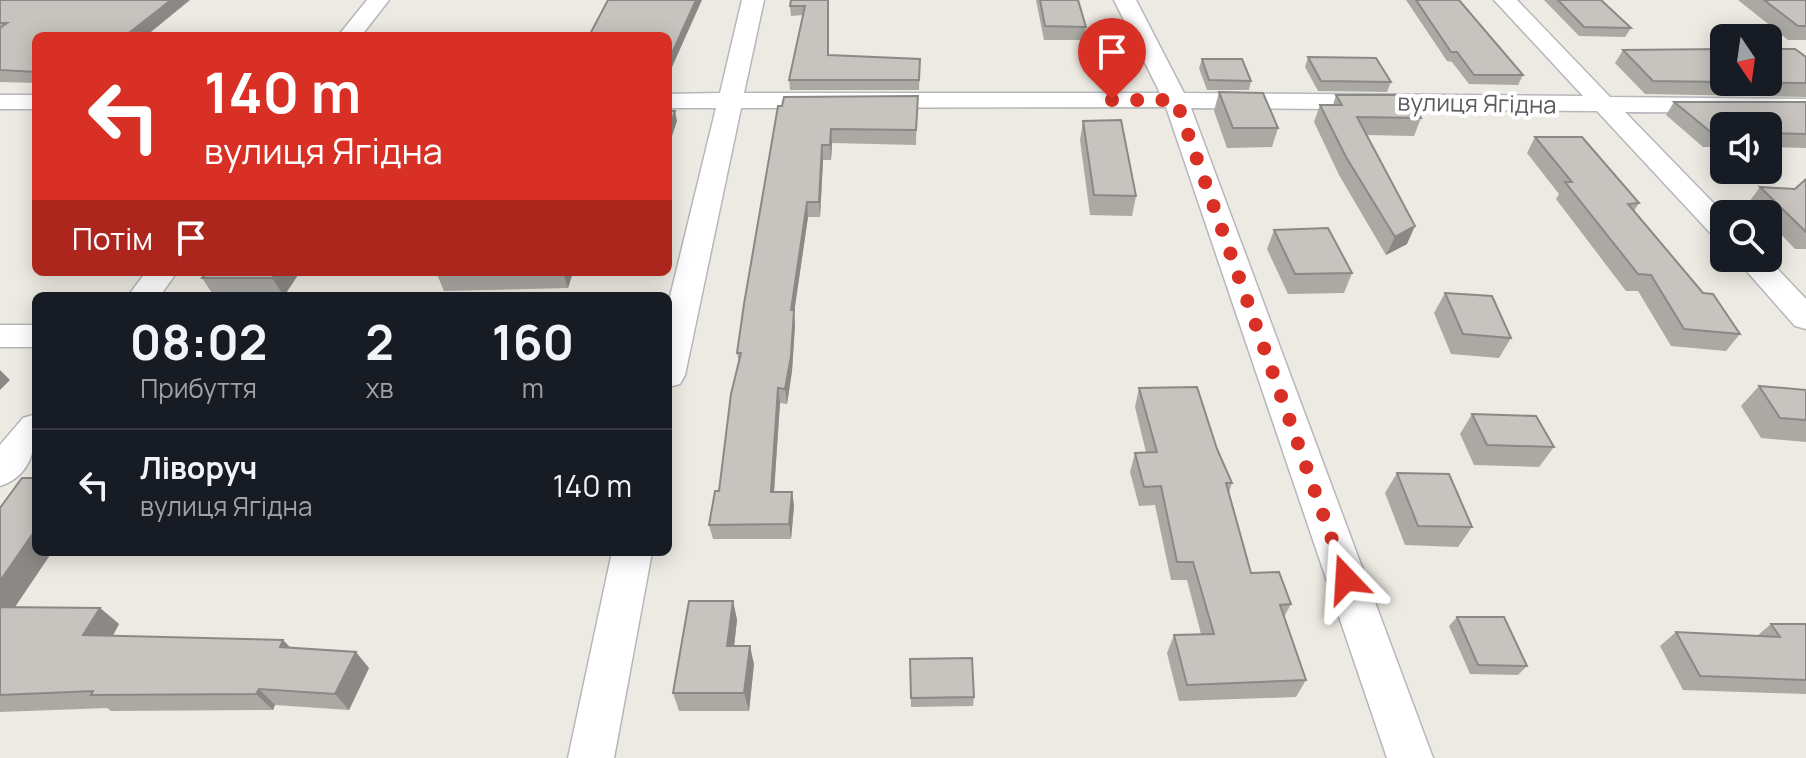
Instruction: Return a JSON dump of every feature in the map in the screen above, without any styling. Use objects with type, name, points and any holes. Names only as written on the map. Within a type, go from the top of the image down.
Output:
[{"type":"street","points":[[352,32],[378,0]]},
{"type":"street","points":[[672,340],[753,0]]},
{"type":"street","points":[[1125,0],[1176,100],[1410,758]]},
{"type":"street","points":[[1505,0],[1710,216]]},
{"type":"street","name":"вулиця Ягідна","points":[[672,101],[1176,100],[1806,106]]},
{"type":"street","points":[[0,102],[32,102]]},
{"type":"street","points":[[1763,272],[1806,318]]},
{"type":"street","points":[[0,336],[32,336]]},
{"type":"street","points":[[0,471],[32,432]]},
{"type":"street","points":[[591,758],[631,556]]},
{"type":"building","points":[[0,0],[171,0],[130,32],[32,32],[32,72],[0,70],[0,28],[7,23],[0,23]]},
{"type":"building","points":[[608,0],[696,0],[672,53],[672,32],[591,32]]},
{"type":"building","points":[[791,0],[828,0],[828,55],[920,59],[919,80],[789,80],[805,6],[790,6]]},
{"type":"building","points":[[1040,0],[1078,0],[1086,27],[1045,26]]},
{"type":"building","points":[[1416,0],[1459,0],[1523,75],[1474,75],[1457,52],[1451,52]]},
{"type":"building","points":[[1558,0],[1601,0],[1631,28],[1584,27]]},
{"type":"building","points":[[1764,0],[1806,0],[1806,26],[1798,26]]},
{"type":"building","points":[[1710,49],[1710,82],[1653,81],[1623,50]]},
{"type":"building","points":[[1782,49],[1795,49],[1806,57],[1806,83],[1782,83]]},
{"type":"building","points":[[1308,57],[1376,58],[1391,82],[1321,81]]},
{"type":"building","points":[[1202,59],[1242,59],[1251,81],[1209,80]]},
{"type":"building","points":[[1219,92],[1263,93],[1278,128],[1233,128]]},
{"type":"building","points":[[1336,95],[1407,95],[1421,118],[1357,117],[1415,226],[1395,237],[1346,157],[1320,105],[1342,105]]},
{"type":"building","points":[[918,96],[916,130],[831,129],[830,145],[822,145],[819,202],[807,202],[791,310],[794,310],[791,356],[785,389],[778,388],[771,492],[792,492],[789,524],[709,525],[715,491],[719,491],[731,394],[741,353],[737,353],[744,304],[778,106],[782,106],[784,97]]},
{"type":"building","points":[[1674,102],[1806,102],[1806,134],[1782,133],[1782,112],[1710,112],[1710,131]]},
{"type":"building","points":[[1121,120],[1136,196],[1094,195],[1083,121]]},
{"type":"building","points":[[1535,137],[1582,137],[1639,203],[1628,204],[1703,293],[1713,294],[1740,334],[1684,329],[1651,275],[1638,274],[1565,182],[1572,182]]},
{"type":"building","points":[[1806,179],[1806,232],[1782,209],[1782,200],[1773,200],[1760,187],[1795,189]]},
{"type":"building","points":[[1328,228],[1352,273],[1295,274],[1274,230]]},
{"type":"building","points":[[204,276],[273,276],[272,278],[202,278]]},
{"type":"building","points":[[1445,293],[1492,296],[1511,338],[1463,334]]},
{"type":"building","points":[[1759,386],[1806,390],[1806,420],[1780,418]]},
{"type":"building","points":[[1197,387],[1217,449],[1232,483],[1226,483],[1251,573],[1279,572],[1291,604],[1280,605],[1306,680],[1187,685],[1174,635],[1214,634],[1193,562],[1177,562],[1161,486],[1144,487],[1135,453],[1157,452],[1139,388]]},
{"type":"building","points":[[1472,414],[1536,416],[1554,447],[1487,445]]},
{"type":"building","points":[[1397,473],[1449,474],[1472,527],[1418,526]]},
{"type":"building","points":[[22,478],[32,478],[32,535],[0,581],[0,508]]},
{"type":"building","points":[[689,601],[733,601],[727,646],[750,646],[744,693],[673,693]]},
{"type":"building","points":[[0,607],[100,608],[83,635],[283,640],[280,647],[356,652],[335,694],[259,689],[256,694],[91,695],[93,691],[0,695]]},
{"type":"building","points":[[1457,617],[1504,617],[1527,666],[1478,665]]},
{"type":"building","points":[[1771,624],[1806,624],[1806,680],[1700,676],[1676,632],[1780,637]]},
{"type":"building","points":[[972,658],[974,697],[911,698],[910,659]]},
{"type":"route","points":[[1112,100],[1176,100],[1346,579]]}]
